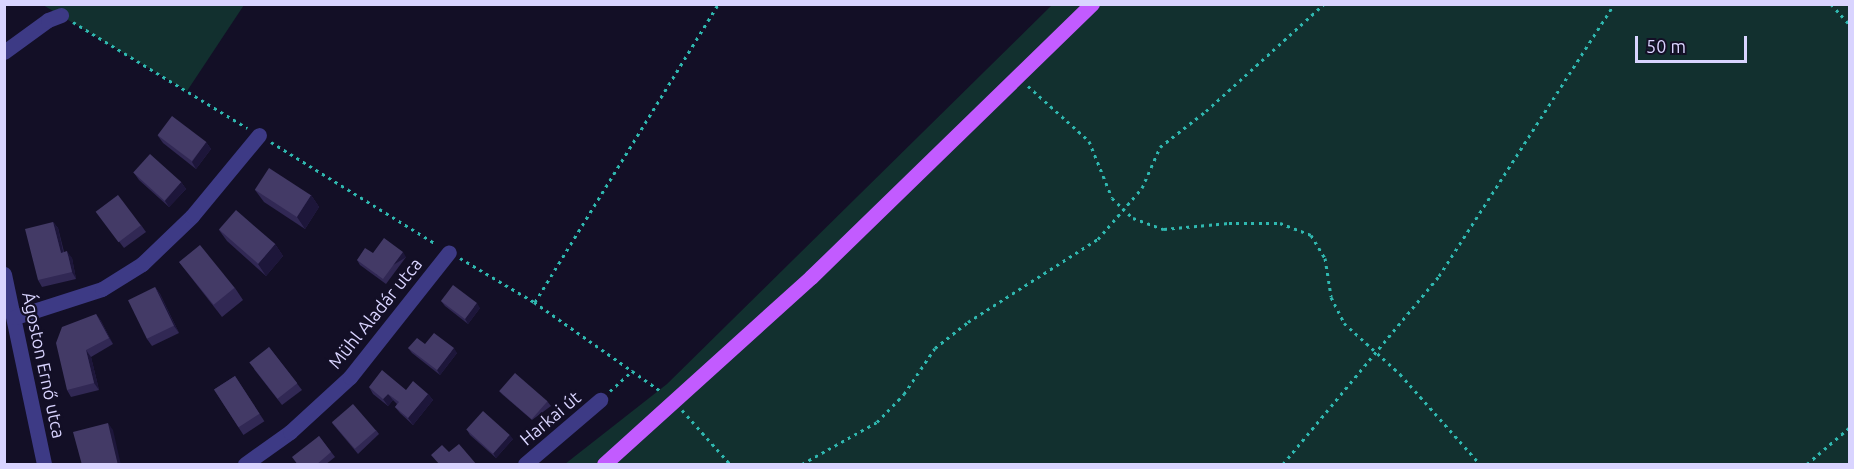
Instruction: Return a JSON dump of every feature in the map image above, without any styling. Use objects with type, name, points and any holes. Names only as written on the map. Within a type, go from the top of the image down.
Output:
[{"type":"main road","points":[[604,465],[676,403],[1092,4]]},
{"type":"street","points":[[4,52],[48,20],[61,15]]},
{"type":"street","points":[[15,317],[102,289],[142,264],[192,216],[248,153],[259,135]]},
{"type":"street","name":"Mühl Aladár utca","points":[[245,465],[290,432],[350,377],[449,252]]},
{"type":"street","name":"Ágoston Ernő utca","points":[[4,274],[15,317],[44,465]]},
{"type":"street","name":"Harkai út","points":[[525,465],[600,400]]},
{"type":"path","points":[[534,302],[718,4]]},
{"type":"path","points":[[802,465],[877,422],[904,394],[935,348],[968,322],[1098,239],[1142,188],[1160,147],[1206,111],[1324,4]]},
{"type":"path","points":[[1282,465],[1439,276],[1614,4]]},
{"type":"path","points":[[1832,4],[1850,25]]},
{"type":"path","points":[[61,15],[534,302],[633,370],[676,403],[730,465]]},
{"type":"path","points":[[1018,77],[1089,141],[1112,198],[1124,211],[1164,230],[1259,221],[1280,223],[1311,235],[1329,268],[1335,308],[1344,324],[1377,353],[1480,465]]},
{"type":"path","points":[[600,400],[633,370]]},
{"type":"path","points":[[1807,465],[1850,427]]},
{"type":"green space","points":[[43,5],[244,5],[187,91]]},
{"type":"green space","points":[[1052,5],[1849,5],[1849,464],[565,464],[667,384]]},
{"type":"building","points":[[172,116],[206,142],[192,161],[158,135]]},
{"type":"building","points":[[150,154],[181,182],[164,201],[133,173]]},
{"type":"building","points":[[269,168],[311,195],[297,217],[255,190]]},
{"type":"building","points":[[118,195],[141,225],[119,242],[96,212]]},
{"type":"building","points":[[236,210],[275,244],[258,264],[219,230]]},
{"type":"building","points":[[53,222],[61,253],[67,251],[72,272],[38,280],[25,229]]},
{"type":"building","points":[[384,238],[403,252],[383,279],[357,260],[365,248],[373,253]]},
{"type":"building","points":[[200,245],[235,288],[214,305],[179,262]]},
{"type":"building","points":[[453,285],[477,303],[465,319],[441,301]]},
{"type":"building","points":[[155,287],[174,326],[147,339],[128,300]]},
{"type":"building","points":[[96,314],[109,338],[86,350],[94,383],[67,390],[56,343],[62,327]]},
{"type":"building","points":[[434,333],[454,348],[437,370],[408,348],[417,338],[425,344]]},
{"type":"building","points":[[269,347],[297,383],[278,399],[249,362]]},
{"type":"building","points":[[382,370],[406,390],[413,381],[428,394],[408,418],[395,407],[399,402],[388,394],[383,399],[369,387]]},
{"type":"building","points":[[515,373],[547,401],[532,419],[499,391]]},
{"type":"building","points":[[235,376],[260,414],[239,427],[214,390]]},
{"type":"building","points":[[353,404],[376,430],[355,449],[332,422]]},
{"type":"building","points":[[483,411],[510,435],[493,454],[466,430]]},
{"type":"building","points":[[108,423],[118,465],[82,465],[73,432]]},
{"type":"building","points":[[319,436],[331,452],[316,465],[298,465],[292,457]]},
{"type":"building","points":[[459,444],[477,465],[440,465],[431,455],[442,445],[449,452]]}]
